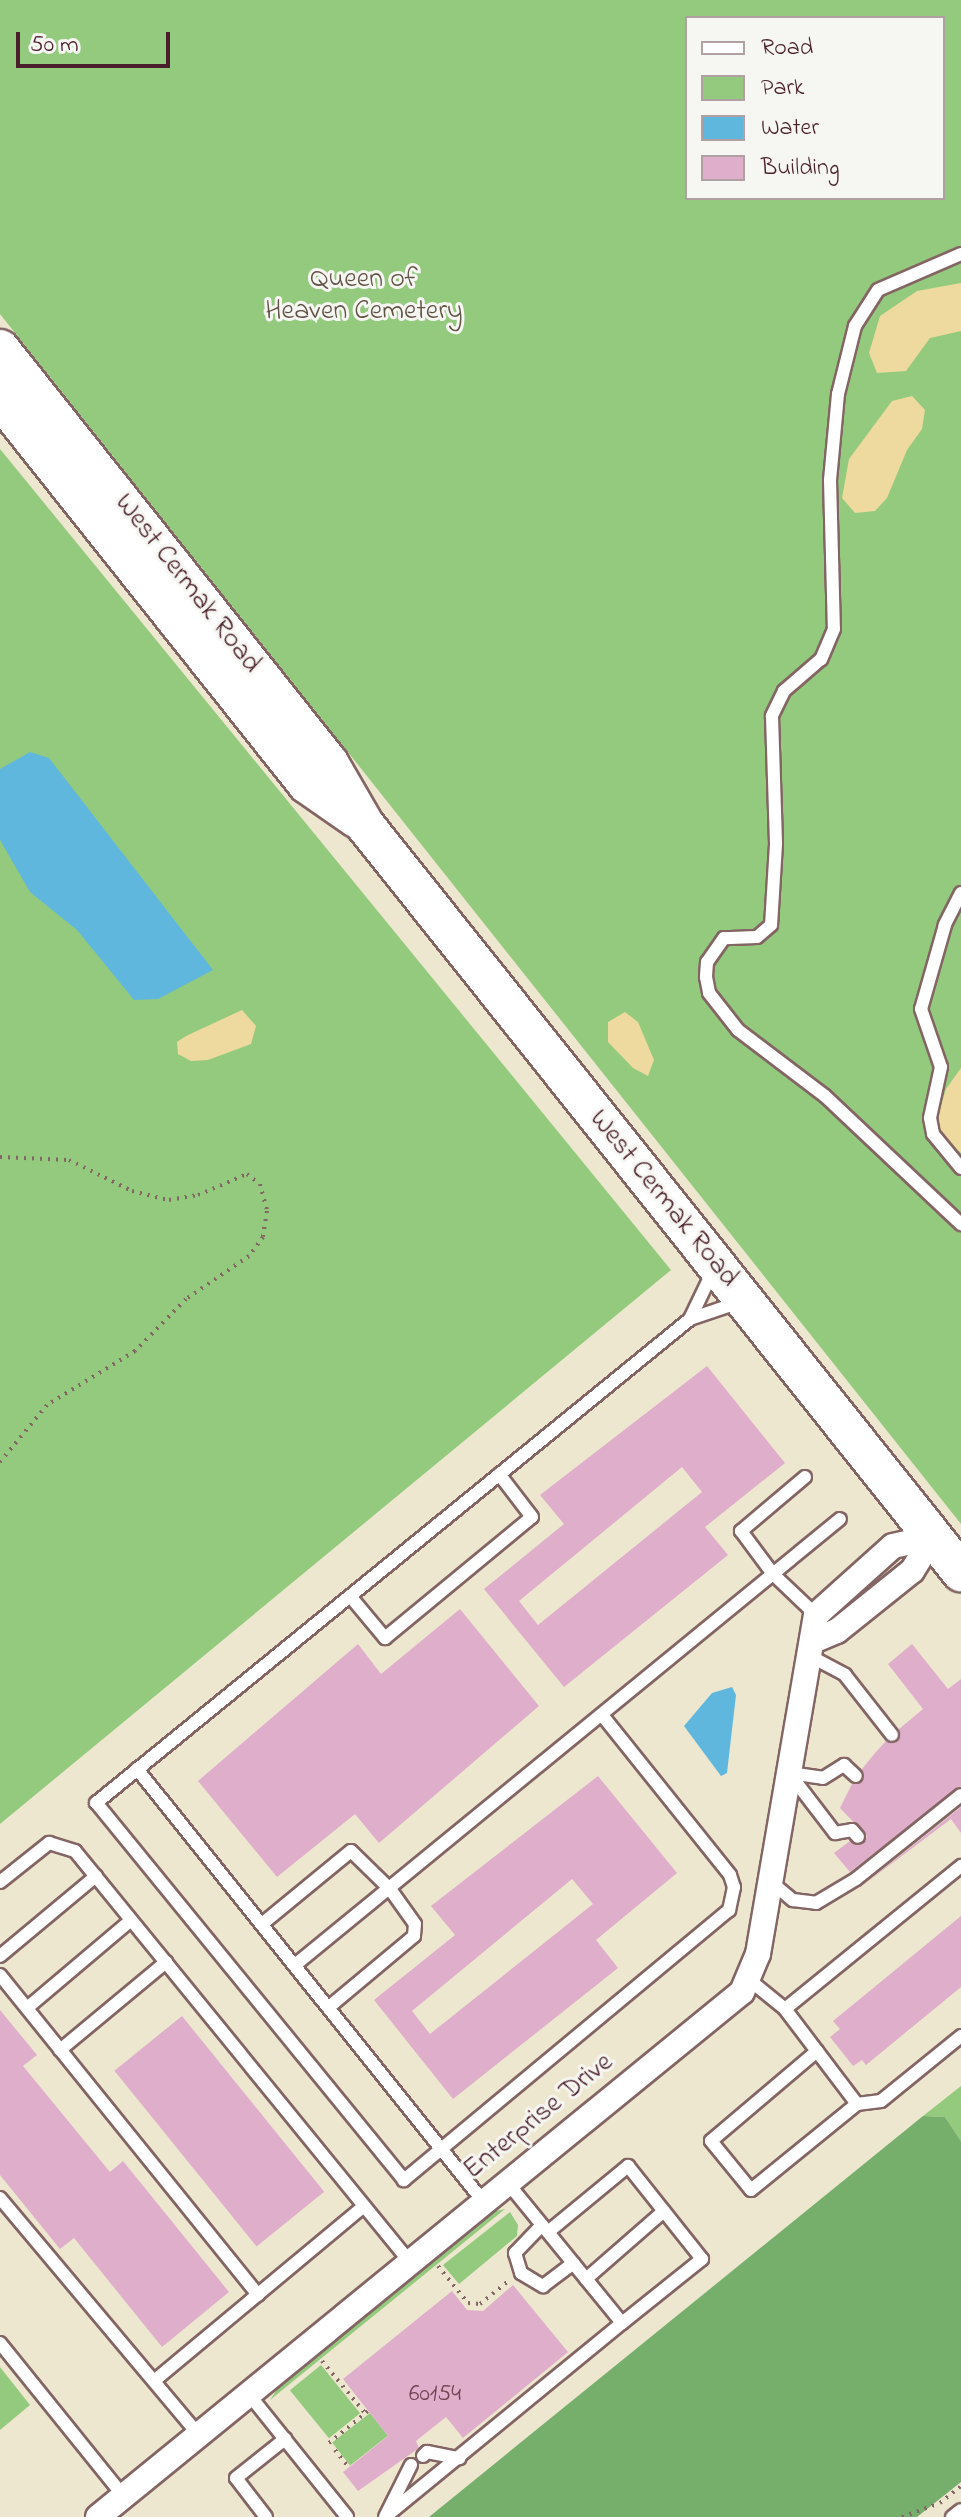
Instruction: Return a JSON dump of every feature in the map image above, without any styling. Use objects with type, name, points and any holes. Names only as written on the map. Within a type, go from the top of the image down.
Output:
[{"type":"main road","name":"West Cermak Road","points":[[0,349],[329,763],[365,825],[961,1572]]},
{"type":"main road","name":"West Cermak Road","points":[[0,398],[307,784],[365,825]]},
{"type":"street","points":[[816,1615],[893,1546],[933,1537]]},
{"type":"street","points":[[811,1648],[912,1571],[933,1537]]},
{"type":"street","name":"Enterprise Drive","points":[[98,2517],[247,2392],[742,1992],[758,1954],[816,1615]]},
{"type":"lane","points":[[961,254],[878,290],[864,306],[850,340],[830,480],[834,629],[821,659],[784,691],[772,716],[776,844],[771,925],[757,937],[724,938],[707,962],[706,977],[709,993],[738,1030],[825,1096],[961,1224]]},
{"type":"lane","points":[[961,893],[945,925],[921,1009],[941,1067],[930,1118],[933,1134],[961,1168]]},
{"type":"lane","points":[[690,1319],[716,1265]]},
{"type":"lane","points":[[602,1715],[730,1875],[733,1901],[722,1918],[404,2180],[96,1803],[690,1319],[744,1300]]},
{"type":"lane","points":[[350,1596],[385,1638],[532,1517],[499,1474]]},
{"type":"lane","points":[[805,1477],[741,1531],[773,1574],[816,1615]]},
{"type":"lane","points":[[295,1965],[840,1519]]},
{"type":"lane","points":[[811,1648],[845,1675],[892,1735]]},
{"type":"lane","points":[[789,1773],[823,1778],[844,1765],[856,1776]]},
{"type":"lane","points":[[137,1769],[483,2201]]},
{"type":"lane","points":[[789,1773],[835,1833],[852,1830],[858,1837]]},
{"type":"lane","points":[[770,1881],[793,1900],[816,1903],[856,1879],[961,1795]]},
{"type":"lane","points":[[0,1882],[49,1843],[75,1851],[409,2261]]},
{"type":"lane","points":[[262,1924],[351,1851],[390,1889],[415,1924],[414,1936],[329,2007]]},
{"type":"lane","points":[[785,2009],[961,1866]]},
{"type":"lane","points":[[0,1956],[96,1876]]},
{"type":"lane","points":[[27,2008],[131,1920]]},
{"type":"lane","points":[[60,2050],[166,1962]]},
{"type":"lane","points":[[0,1975],[258,2295]]},
{"type":"lane","points":[[747,1978],[785,2009],[857,2104]]},
{"type":"lane","points":[[817,2051],[711,2141],[751,2190],[857,2104],[881,2101],[961,2036]]},
{"type":"lane","points":[[386,2517],[702,2259],[628,2166],[515,2253],[521,2273],[543,2286],[573,2263]]},
{"type":"lane","points":[[507,2182],[622,2323]]},
{"type":"lane","points":[[0,2198],[197,2433]]},
{"type":"lane","points":[[154,2381],[364,2206]]},
{"type":"lane","points":[[586,2279],[664,2211]]},
{"type":"lane","points":[[0,2343],[122,2494]]},
{"type":"lane","points":[[247,2392],[347,2517]]},
{"type":"lane","points":[[266,2517],[236,2478],[285,2439]]},
{"type":"lane","points":[[423,2456],[427,2452],[459,2458]]},
{"type":"lane","points":[[386,2517],[411,2465]]},
{"type":"lane","points":[[952,2517],[961,2510]]},
{"type":"path","points":[[0,1157],[69,1160],[112,1183],[169,1200],[198,1195],[247,1174],[260,1184],[267,1211],[263,1237],[249,1256],[186,1299],[135,1351],[47,1405],[0,1462]]},
{"type":"path","points":[[438,2266],[468,2303],[480,2304],[494,2297],[510,2280]]},
{"type":"path","points":[[322,2361],[366,2412],[329,2443]]},
{"type":"path","points":[[335,2450],[349,2468]]},
{"type":"path","points":[[902,2517],[940,2503],[961,2486]]},
{"type":"green space","name":"Queen of Heaven Cemetery","points":[[0,0],[961,0],[961,1524],[0,314]]},
{"type":"green space","points":[[0,449],[671,1270],[0,1824]]},
{"type":"green space","points":[[961,2086],[961,2141],[945,2117],[923,2116]]},
{"type":"green space","points":[[923,2116],[945,2117],[961,2141],[961,2482],[917,2517],[429,2517]]},
{"type":"green space","points":[[505,2209],[270,2400],[280,2385],[492,2212]]},
{"type":"green space","points":[[510,2212],[518,2225],[517,2236],[459,2284],[443,2265]]},
{"type":"green space","points":[[321,2365],[360,2413],[329,2438],[290,2390]]},
{"type":"green space","points":[[0,2367],[30,2405],[0,2430]]},
{"type":"green space","points":[[370,2413],[388,2436],[350,2465],[332,2443]]},
{"type":"sand","points":[[961,283],[961,331],[930,338],[906,371],[877,373],[869,353],[880,316],[917,291]]},
{"type":"sand","points":[[912,396],[925,410],[922,429],[907,450],[887,498],[875,511],[855,513],[842,498],[849,459],[892,401]]},
{"type":"sand","points":[[242,1010],[256,1026],[251,1044],[208,1060],[191,1061],[178,1054],[177,1042]]},
{"type":"sand","points":[[625,1012],[638,1022],[654,1060],[648,1076],[633,1068],[608,1042],[608,1022]]},
{"type":"sand","points":[[961,1068],[961,1153],[942,1136],[937,1119],[946,1089]]},
{"type":"water","points":[[30,752],[49,758],[213,970],[158,999],[134,1000],[77,930],[30,892],[0,840],[0,769]]},
{"type":"water","points":[[732,1687],[736,1695],[727,1773],[721,1776],[684,1726],[712,1693]]},
{"type":"building","points":[[707,1366],[785,1463],[705,1527],[728,1555],[564,1687],[484,1589],[564,1524],[540,1495]],"holes":[[[682,1467],[702,1492],[538,1625],[519,1601]]]},
{"type":"building","points":[[460,1609],[539,1706],[379,1843],[355,1814],[277,1877],[198,1781],[358,1644],[381,1674]]},
{"type":"building","points":[[912,1644],[948,1689],[961,1679],[961,1786],[850,1872],[834,1853],[850,1841],[863,1844],[867,1836],[840,1808],[852,1784],[863,1781],[862,1769],[875,1753],[886,1741],[898,1742],[899,1729],[923,1709],[888,1664]]},
{"type":"building","points":[[598,1776],[677,1873],[596,1940],[618,1968],[453,2099],[374,2000],[455,1935],[431,1906]],"holes":[[[572,1879],[593,1904],[430,2034],[412,2011]]]},
{"type":"building","points":[[961,1807],[961,1833],[951,1819],[862,1886]]},
{"type":"building","points":[[961,1916],[961,1987],[866,2065],[862,2060],[853,2066],[830,2037],[840,2029],[833,2021]]},
{"type":"building","points":[[0,2010],[37,2055],[23,2066],[110,2172],[123,2161],[229,2292],[162,2347],[74,2238],[60,2249],[0,2175]]},
{"type":"building","points":[[182,2016],[324,2192],[257,2246],[114,2071]]},
{"type":"building","points":[[513,2285],[568,2352],[463,2438],[446,2417],[416,2441],[419,2448],[358,2491],[343,2472],[388,2436],[343,2379],[452,2291],[467,2310],[483,2311]]}]
